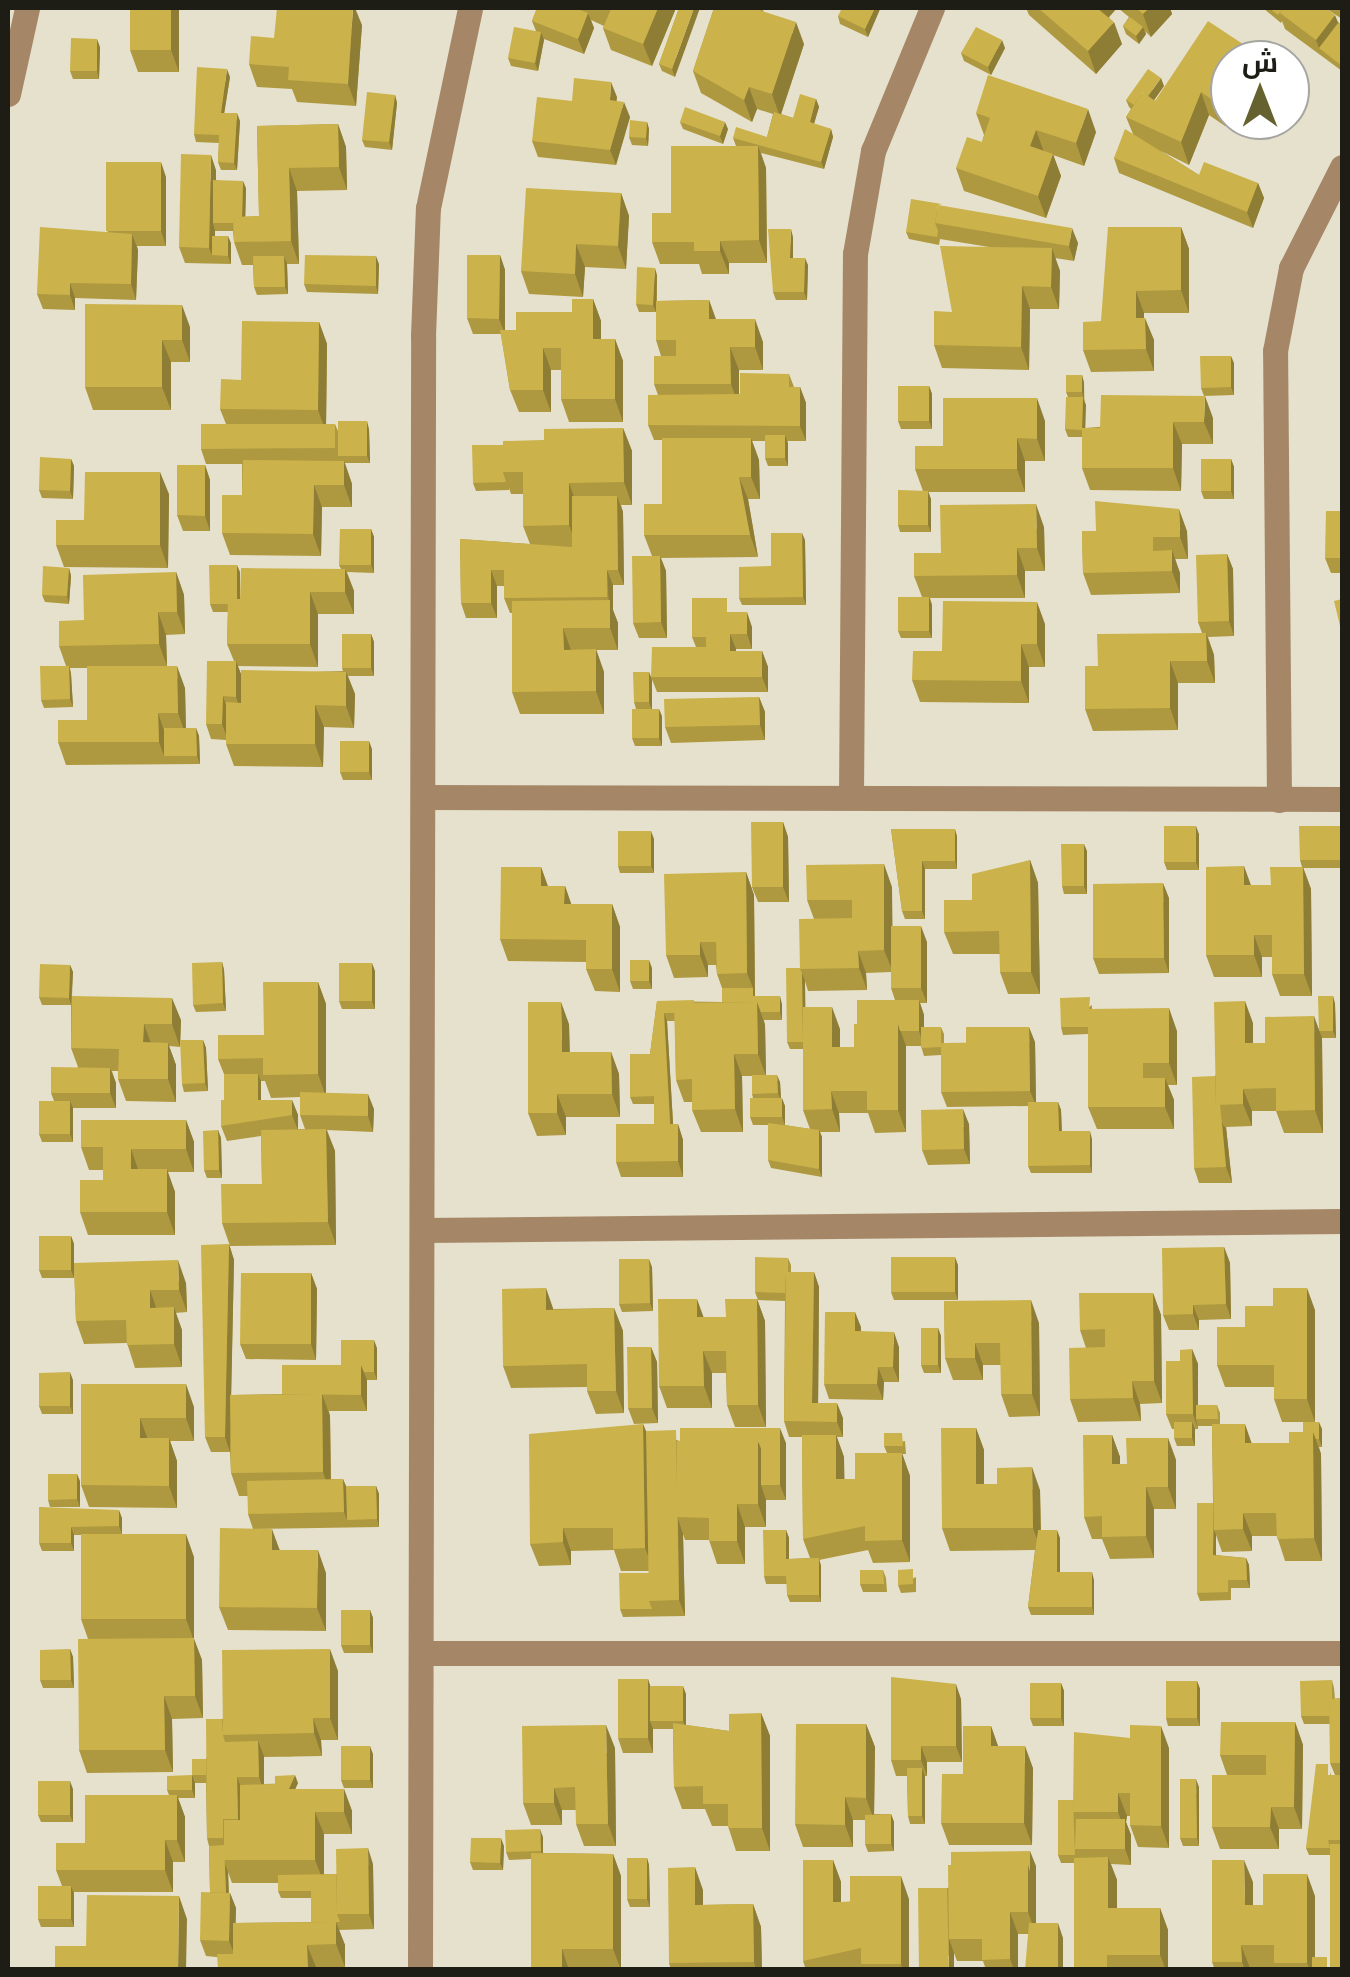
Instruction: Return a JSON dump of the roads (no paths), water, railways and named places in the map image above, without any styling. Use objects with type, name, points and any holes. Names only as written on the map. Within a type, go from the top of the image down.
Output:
[{"type":"street","points":[[8,94],[27,8]]},
{"type":"street","points":[[420,1970],[428,208],[470,8]]},
{"type":"street","points":[[852,795],[854,254],[873,151],[932,8]]},
{"type":"street","points":[[1278,800],[1275,351],[1291,268],[1342,167]]},
{"type":"street","points":[[423,797],[1342,799]]},
{"type":"street","points":[[423,1230],[1342,1221]]},
{"type":"street","points":[[423,1653],[1342,1653]]}]
